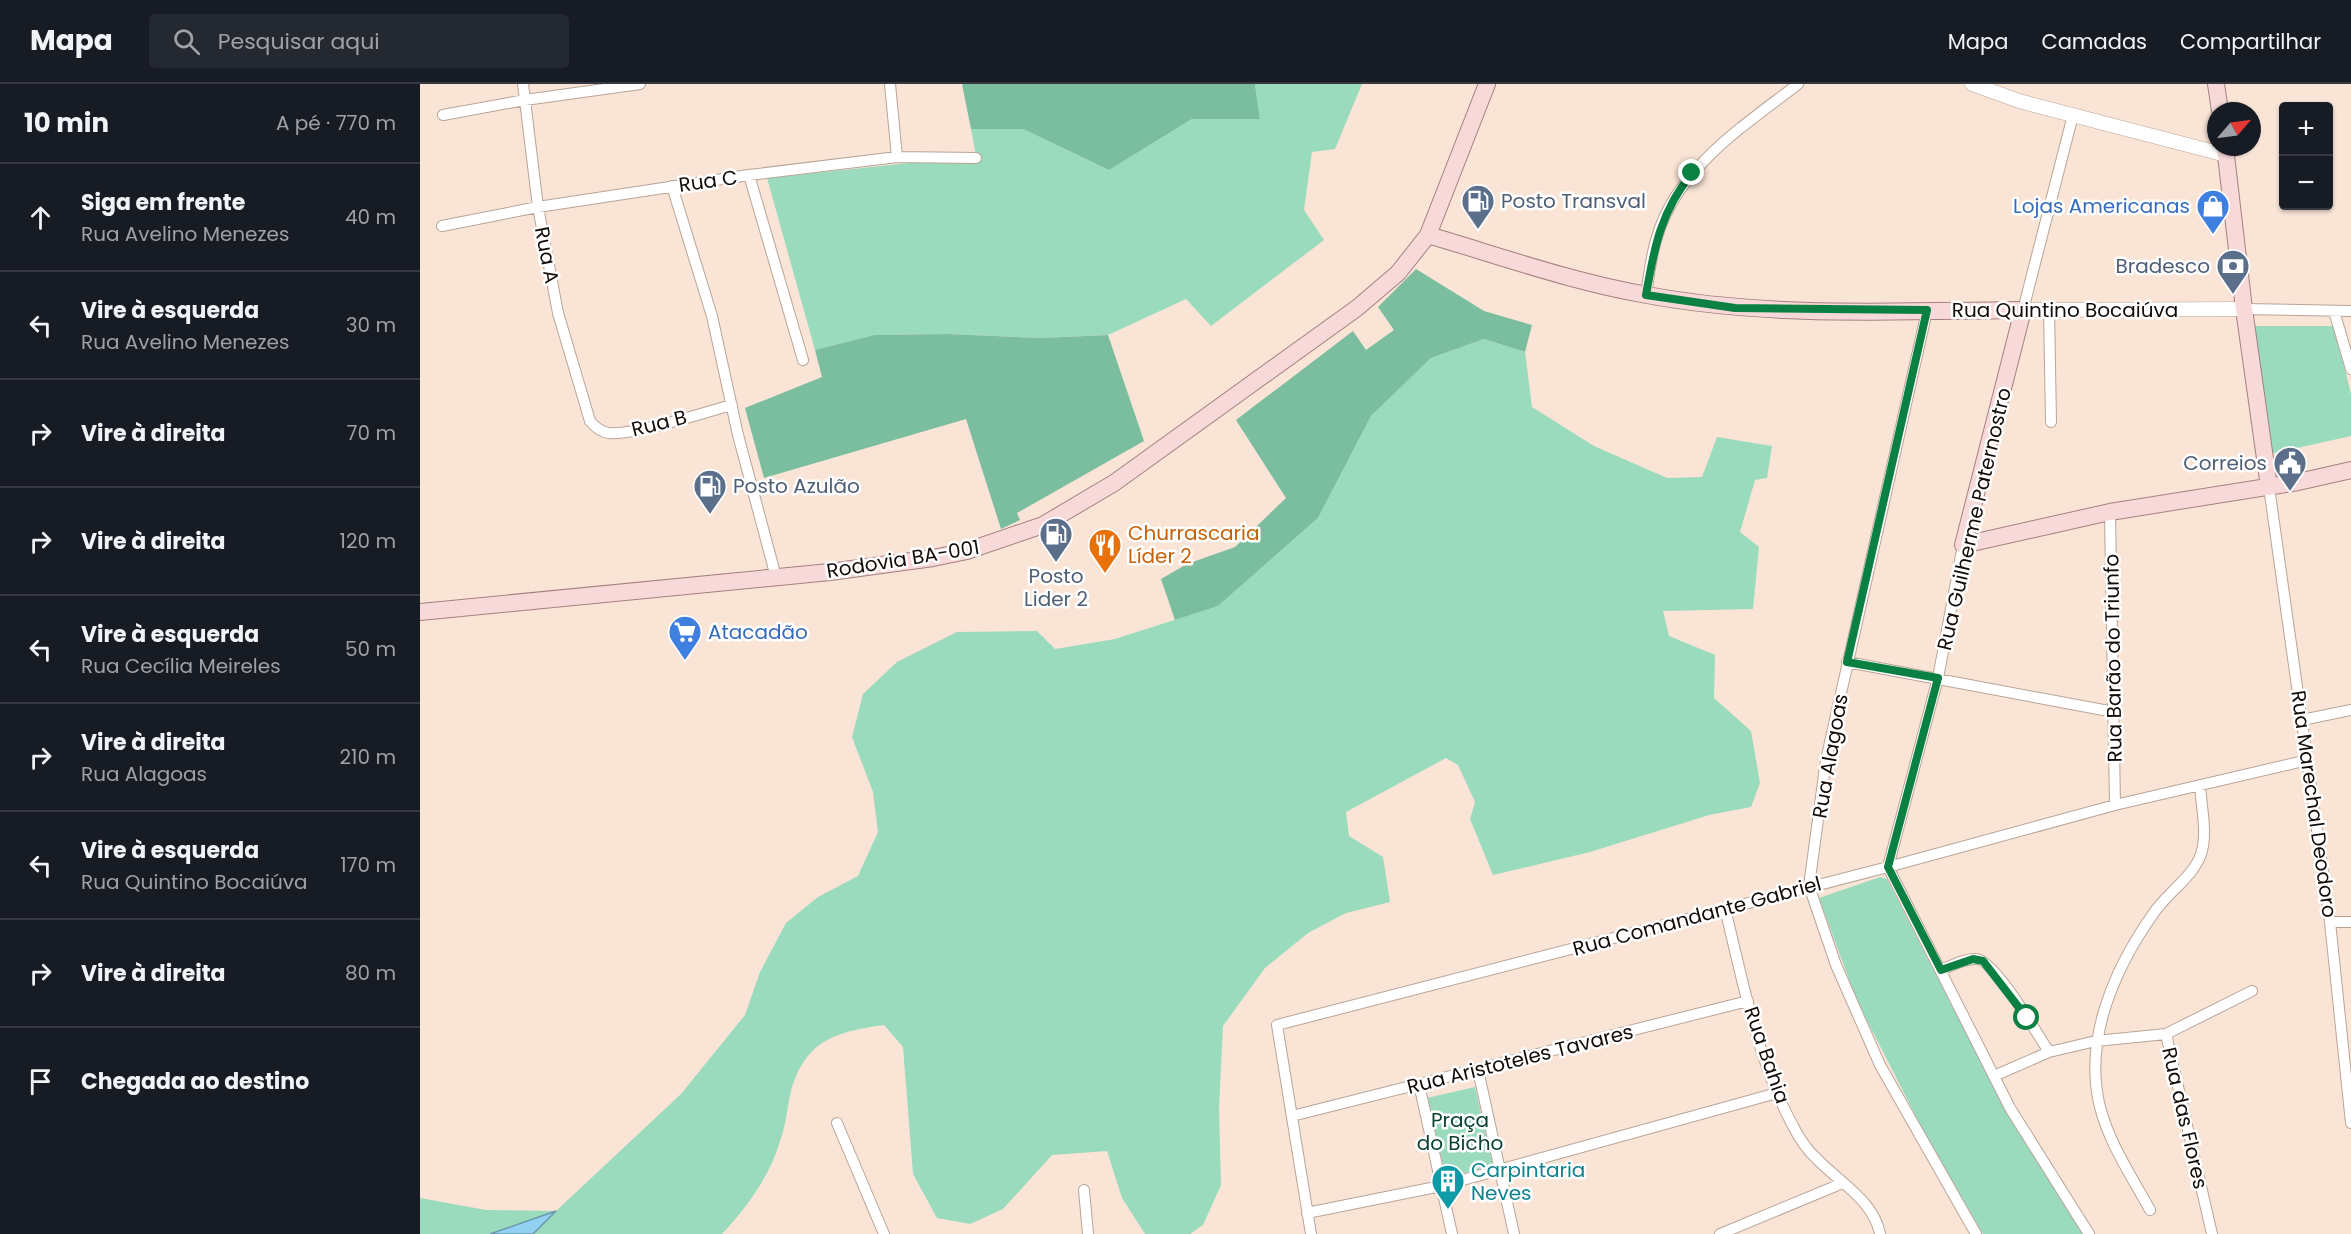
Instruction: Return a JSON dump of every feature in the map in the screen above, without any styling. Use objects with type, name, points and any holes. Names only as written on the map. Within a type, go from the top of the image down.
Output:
[{"type":"main road","name":"Rodovia BA-001","points":[[420,612],[776,578],[944,556],[1024,534],[1043,525],[1114,483],[1357,308],[1398,273],[1428,235],[1487,84]]},
{"type":"main road","points":[[2216,84],[2219,102]]},
{"type":"main road","points":[[2226,156],[2269,487]]},
{"type":"main road","name":"Rua Quintino Bocaiúva","points":[[1428,235],[1564,276],[1646,295],[1735,308],[2023,310]]},
{"type":"main road","name":"Rua Guilherme Paternostro","points":[[1964,545],[2023,310]]},
{"type":"main road","points":[[1964,545],[2110,512],[2269,487],[2351,470]]},
{"type":"street","name":"Rua A","points":[[523,84],[538,207],[558,313],[590,421]]},
{"type":"street","points":[[443,115],[525,99],[640,84]]},
{"type":"street","points":[[890,84],[897,157]]},
{"type":"street","points":[[1646,295],[1657,235],[1683,184],[1730,138],[1798,84]]},
{"type":"street","points":[[1973,84],[2073,115],[2207,147]]},
{"type":"street","points":[[2023,310],[2073,115]]},
{"type":"street","name":"Rua C","points":[[442,226],[538,207],[749,175],[897,157],[976,158]]},
{"type":"street","points":[[749,175],[803,360]]},
{"type":"street","points":[[672,186],[712,316],[776,578]]},
{"type":"street","points":[[2049,309],[2050,422]]},
{"type":"street","points":[[2244,309],[2351,311]]},
{"type":"street","name":"Rua Quintino Bocaiúva","points":[[2023,310],[2244,309]]},
{"type":"street","name":"Rua Alagoas","points":[[1809,886],[1826,760],[1927,310]]},
{"type":"street","points":[[2334,311],[2351,369]]},
{"type":"street","name":"Rua B","points":[[590,421],[595,427],[609,433],[629,432],[732,405]]},
{"type":"street","name":"Rua Marechal Deodoro","points":[[2269,487],[2330,922],[2351,1123]]},
{"type":"street","name":"Rua Barão do Triunfo","points":[[2110,512],[2115,805]]},
{"type":"street","name":"Rua Guilherme Paternostro","points":[[1888,867],[1938,678],[1964,545]]},
{"type":"street","points":[[1847,662],[2114,712]]},
{"type":"street","points":[[2302,720],[2351,710]]},
{"type":"street","name":"Rua Comandante Gabriel","points":[[1292,1116],[1277,1025],[1888,867],[2115,805],[2308,760]]},
{"type":"street","points":[[2150,1210],[2115,1144],[2100,1108],[2096,1041],[2108,997],[2138,935],[2201,855],[2203,836],[2200,785]]},
{"type":"street","points":[[1888,867],[2010,1108],[2089,1234]]},
{"type":"street","points":[[1809,886],[1836,965],[1880,1065],[1976,1234]]},
{"type":"street","name":"Rua Bahia","points":[[1725,909],[1748,1001],[1777,1094],[1804,1144],[1815,1158],[1873,1214],[1880,1234]]},
{"type":"street","points":[[2330,922],[2351,922]]},
{"type":"street","points":[[1941,970],[1973,959],[1983,961],[2002,983],[2049,1052]]},
{"type":"street","points":[[2166,1034],[2252,991]]},
{"type":"street","name":"Rua Aristoteles Tavares","points":[[1292,1116],[1748,1001]]},
{"type":"street","name":"Rua das Flores","points":[[1994,1076],[2049,1052],[2096,1041],[2166,1034],[2212,1234]]},
{"type":"street","points":[[1478,1070],[1514,1234]]},
{"type":"street","points":[[1419,1084],[1452,1234]]},
{"type":"street","points":[[1308,1214],[1500,1171],[1777,1094]]},
{"type":"street","points":[[1292,1116],[1311,1234]]},
{"type":"street","points":[[837,1123],[884,1234]]},
{"type":"street","points":[[1720,1234],[1843,1183]]},
{"type":"street","points":[[1084,1190],[1088,1234]]},
{"type":"green space","points":[[962,84],[1255,84],[1260,119],[1192,119],[1109,170],[1023,129],[971,129]]},
{"type":"green space","points":[[1255,84],[1362,84],[1335,149],[1312,152],[1304,210],[1324,240],[1211,326],[1186,299],[1108,335],[1041,338],[947,334],[874,335],[815,350],[767,178],[976,156],[971,129],[1023,129],[1109,170],[1192,119],[1260,119]]},
{"type":"green space","points":[[1416,269],[1484,311],[1532,325],[1525,352],[1484,339],[1431,358],[1371,416],[1318,518],[1218,606],[1175,620],[1161,579],[1187,564],[1235,547],[1286,498],[1236,420],[1353,331],[1366,350],[1394,330],[1378,307]]},
{"type":"green space","points":[[2252,326],[2334,326],[2351,394],[2351,436],[2270,454]]},
{"type":"green space","points":[[947,334],[1041,338],[1108,335],[1144,441],[1017,513],[1020,520],[1001,529],[966,419],[764,478],[745,408],[822,377],[815,350],[874,335]]},
{"type":"green space","points":[[1484,339],[1525,352],[1532,407],[1594,446],[1667,478],[1702,477],[1717,437],[1772,446],[1767,478],[1755,480],[1740,532],[1759,547],[1753,609],[1663,611],[1669,636],[1715,655],[1714,698],[1751,731],[1760,783],[1751,807],[1709,815],[1590,852],[1493,875],[1470,819],[1475,802],[1458,765],[1446,758],[1346,812],[1349,836],[1383,857],[1390,902],[1346,913],[1308,933],[1265,968],[1223,1026],[1219,1109],[1221,1185],[1203,1225],[1190,1234],[1145,1234],[1122,1198],[1107,1151],[1052,1155],[1003,1209],[970,1224],[937,1218],[913,1174],[903,1047],[884,1025],[837,1036],[814,1050],[805,1060],[791,1091],[776,1154],[749,1202],[722,1234],[534,1234],[555,1212],[490,1234],[420,1234],[420,1198],[486,1210],[556,1211],[681,1094],[745,1015],[760,972],[786,923],[818,897],[858,876],[878,832],[873,792],[852,737],[863,694],[897,662],[957,632],[1037,631],[1055,649],[1115,639],[1218,606],[1318,518],[1371,416],[1431,358]]},
{"type":"green space","points":[[1880,877],[1887,879],[1956,1014],[2027,1142],[2084,1234],[1983,1234],[1925,1134],[1857,1001],[1819,898]]},
{"type":"green space","name":"Praça do Bicho","points":[[1475,1087],[1493,1166],[1446,1177],[1427,1098]]},
{"type":"water","points":[[556,1211],[533,1234],[490,1234]]},
{"type":"place","name":"Posto Transval","points":[[1478,230]]},
{"type":"place","name":"Lojas Americanas","points":[[2213,235]]},
{"type":"place","name":"Bradesco","points":[[2233,295]]},
{"type":"place","name":"Correios","points":[[2290,492]]},
{"type":"place","name":"Posto Azulão","points":[[710,515]]},
{"type":"place","name":"Posto Lider 2","points":[[1056,563]]},
{"type":"place","name":"Churrascaria Líder 2","points":[[1105,574]]},
{"type":"place","name":"Atacadão","points":[[685,661]]},
{"type":"place","name":"Carpintaria Neves","points":[[1448,1210]]},
{"type":"route","points":[[1692,173],[1676,196],[1657,235],[1646,295],[1735,308],[1927,310],[1847,662],[1938,678],[1888,867],[1941,970],[1973,959],[1983,961],[2027,1018]]}]
